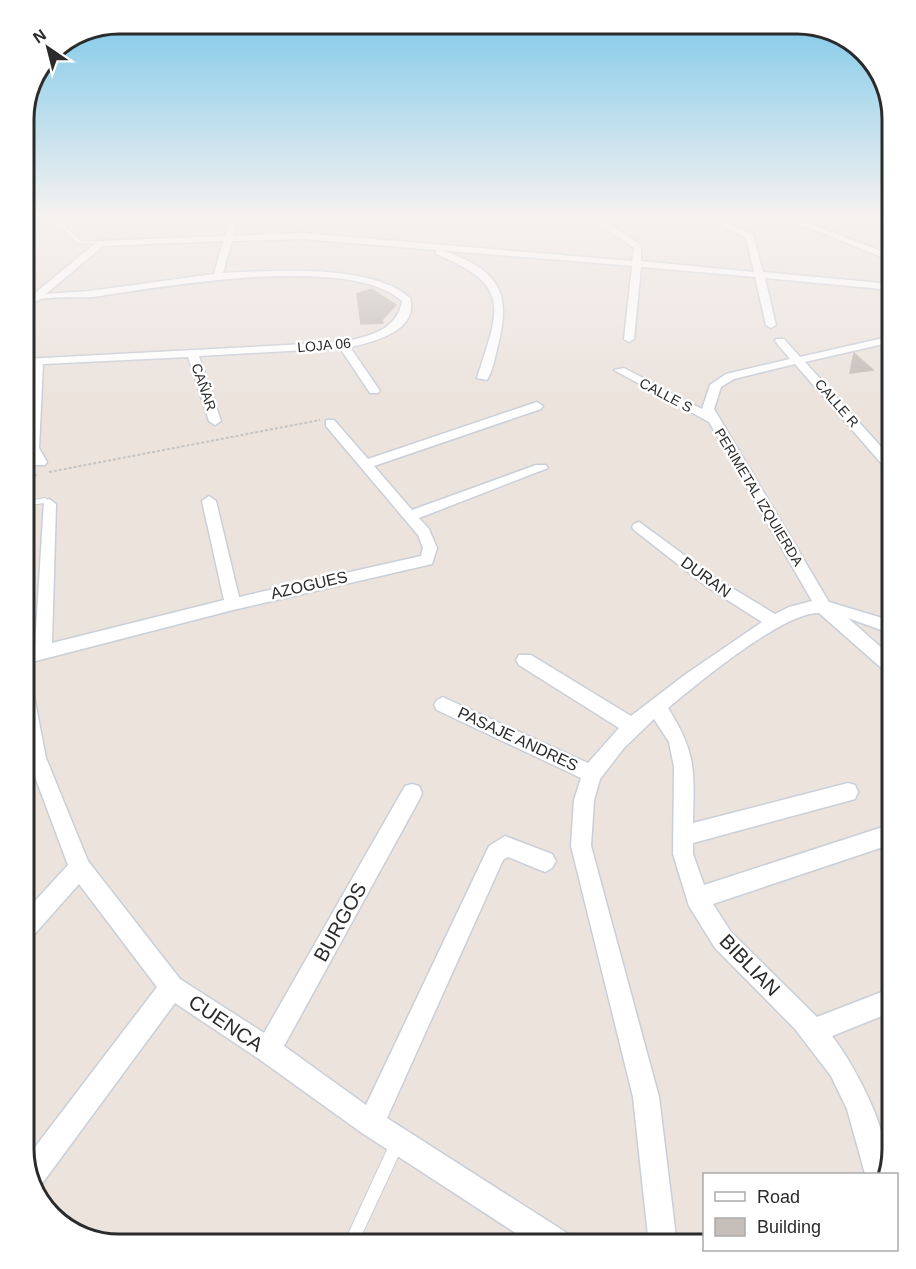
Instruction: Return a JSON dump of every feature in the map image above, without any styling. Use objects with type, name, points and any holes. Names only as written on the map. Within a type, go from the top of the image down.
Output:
[{"type":"street","points":[[35,292],[56,276]]},
{"type":"street","points":[[35,296],[83,295],[216,276]]},
{"type":"street","name":"LOJA 06","points":[[35,361],[343,345],[379,337],[405,317],[407,300],[396,289],[361,279],[307,276]]},
{"type":"street","points":[[483,378],[501,314],[497,290],[485,276]]},
{"type":"street","points":[[629,339],[636,276]]},
{"type":"street","points":[[751,276],[882,286]]},
{"type":"street","points":[[759,277],[771,325]]},
{"type":"street","name":"CALLE R","points":[[780,341],[882,455]]},
{"type":"street","name":"PERIMETAL IZQUIERDA","points":[[825,609],[708,409],[716,385],[730,376],[882,341]]},
{"type":"street","points":[[343,345],[374,391]]},
{"type":"street","name":"CAÑAR","points":[[193,354],[215,421]]},
{"type":"street","points":[[35,418],[38,361]]},
{"type":"street","name":"CALLE S","points":[[620,370],[712,419]]},
{"type":"street","points":[[365,465],[537,406]]},
{"type":"street","name":"AZOGUES","points":[[34,654],[233,604],[427,560],[430,548],[424,533],[330,423]]},
{"type":"street","points":[[35,451],[40,462]]},
{"type":"street","points":[[410,516],[541,468]]},
{"type":"street","points":[[209,501],[233,604]]},
{"type":"street","points":[[43,652],[49,504]]},
{"type":"street","name":"DURAN","points":[[639,527],[712,583],[775,622]]},
{"type":"street","points":[[662,1234],[646,1097],[581,846],[583,807],[592,774],[632,726],[794,610],[807,607],[825,609],[882,625]]},
{"type":"street","points":[[825,609],[854,631],[882,658]]},
{"type":"street","points":[[525,660],[632,726]]},
{"type":"street","name":"PASAJE ANDRES","points":[[443,705],[592,774]]},
{"type":"street","name":"BIBLIAN","points":[[657,707],[678,740],[684,767],[683,854],[697,898],[723,940],[804,1020],[840,1067],[859,1106],[878,1173]]},
{"type":"street","name":"CUENCA","points":[[34,745],[37,758],[80,868],[172,987],[268,1050],[371,1124],[543,1234]]},
{"type":"street","points":[[682,836],[848,792]]},
{"type":"street","name":"BURGOS","points":[[268,1050],[412,793]]},
{"type":"street","points":[[697,898],[882,837]]},
{"type":"street","points":[[371,1124],[496,853],[505,846],[516,848],[545,861]]},
{"type":"street","points":[[34,918],[80,868]]},
{"type":"street","points":[[36,1168],[172,987]]},
{"type":"street","points":[[811,1032],[882,1004]]},
{"type":"lane","points":[[35,502],[45,500],[49,504]]},
{"type":"lane","points":[[355,1234],[398,1141]]},
{"type":"path","points":[[35,476],[312,420],[330,423]]},
{"type":"building","points":[[371,289],[396,305],[382,320],[383,323],[361,324],[357,294]]},
{"type":"building","points":[[854,353],[873,370],[850,373]]}]
